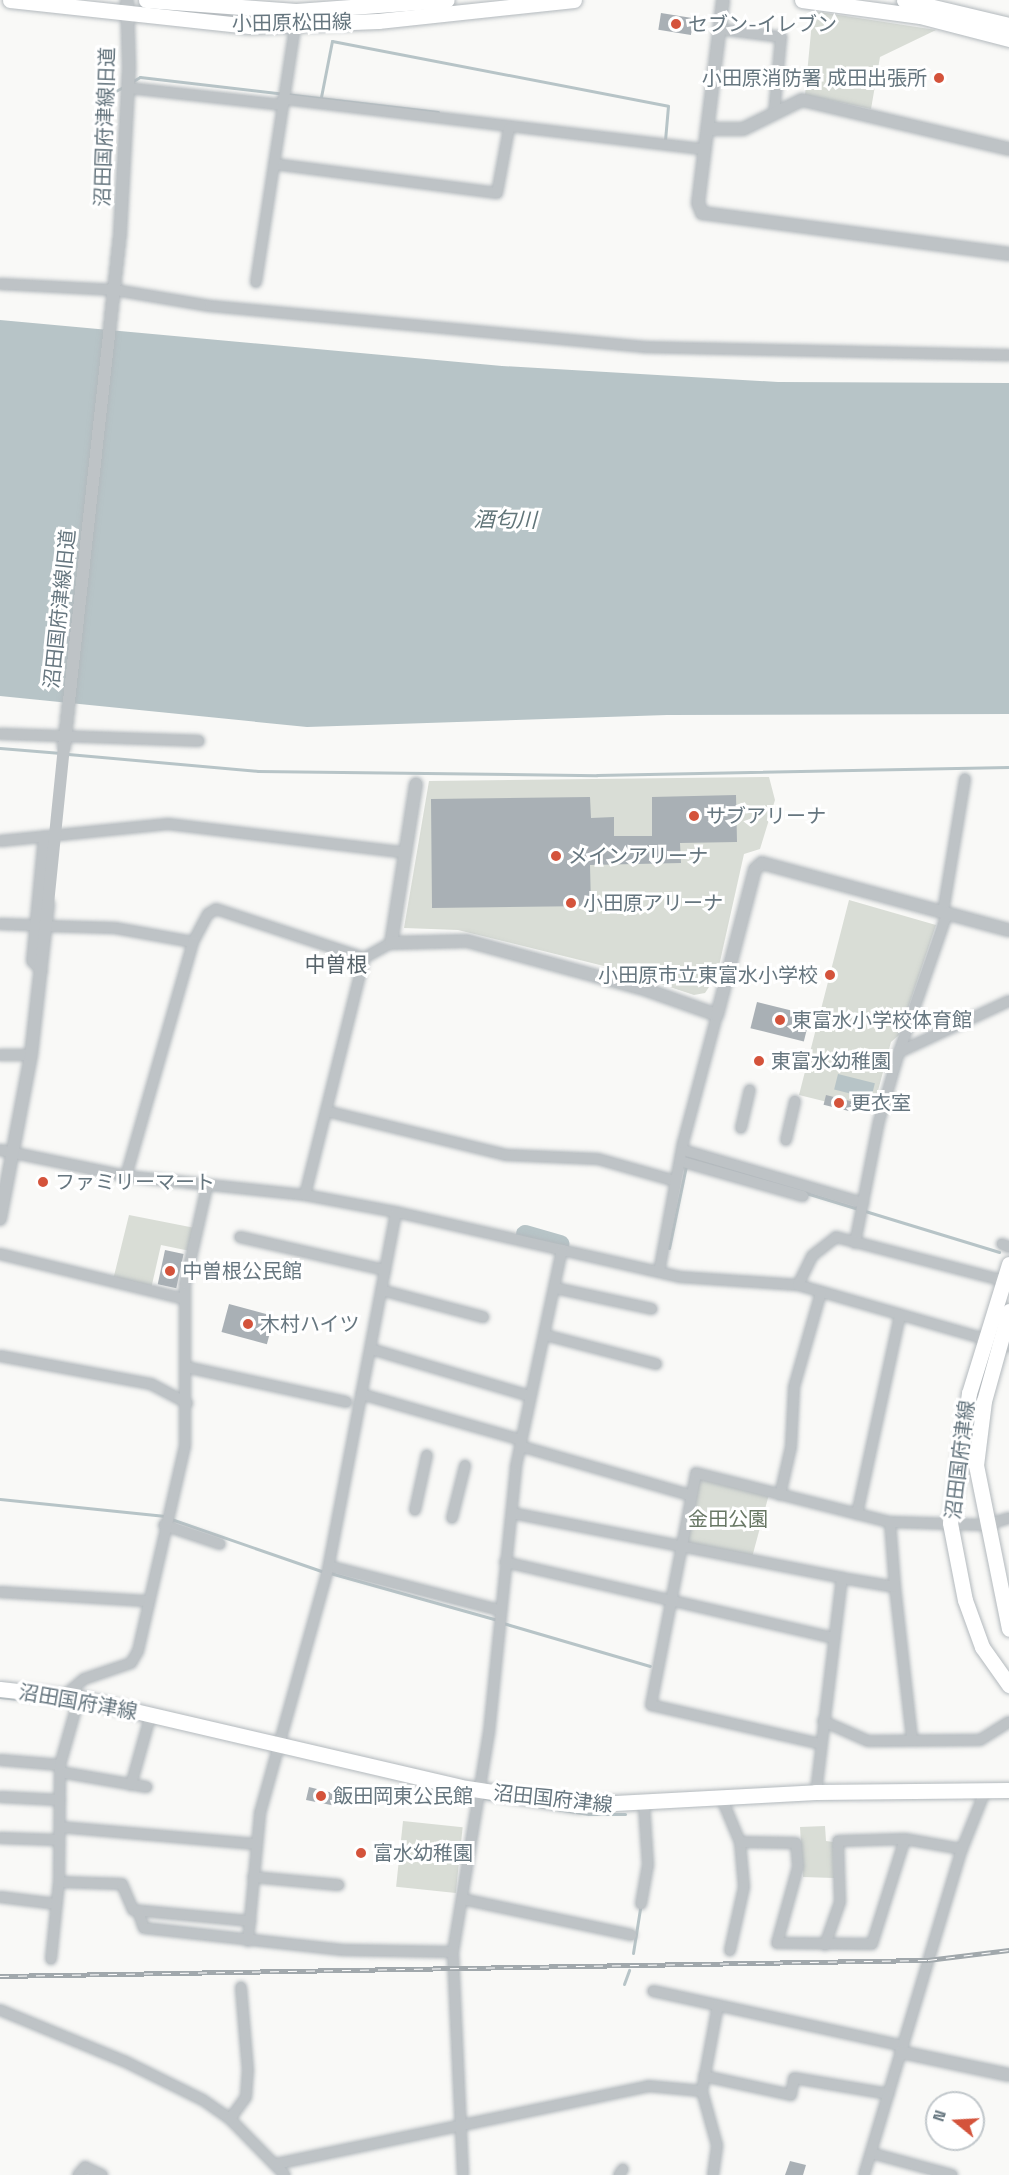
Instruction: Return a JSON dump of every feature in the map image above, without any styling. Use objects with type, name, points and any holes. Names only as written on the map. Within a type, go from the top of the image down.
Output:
[{"type":"main road","name":"小田原松田線","points":[[10,0],[127,7],[295,26],[574,0]]},
{"type":"main road","name":"小田原松田線","points":[[146,0],[302,5],[447,0]]},
{"type":"main road","points":[[802,0],[920,16],[1009,39]]},
{"type":"main road","points":[[904,0],[1009,26]]},
{"type":"main road","name":"沼田国府津線","points":[[1009,1264],[1006,1281],[984,1339],[969,1393],[950,1523],[965,1600],[982,1647],[1009,1685]]},
{"type":"main road","name":"沼田国府津線","points":[[1009,1311],[1004,1344],[984,1401],[976,1465],[986,1525],[1009,1629]]},
{"type":"main road","name":"沼田国府津線","points":[[0,1689],[72,1697],[480,1791],[578,1805],[644,1804],[816,1792],[1009,1790]]},
{"type":"street","points":[[723,0],[698,203],[702,213],[1009,254]]},
{"type":"street","name":"沼田国府津線旧道","points":[[0,1219],[6,1151],[31,1055],[42,971],[41,926],[48,904],[113,312],[129,88],[127,7]]},
{"type":"street","points":[[256,282],[295,26]]},
{"type":"street","points":[[719,30],[781,37],[774,114]]},
{"type":"street","points":[[129,88],[283,102],[705,149]]},
{"type":"street","points":[[707,129],[743,129],[802,100],[1009,149]]},
{"type":"street","points":[[274,164],[497,193],[509,128]]},
{"type":"street","points":[[0,284],[115,290],[210,306],[645,347],[1009,355]]},
{"type":"street","points":[[0,734],[65,743],[199,741]]},
{"type":"street","points":[[855,1243],[879,1121],[899,1052],[945,913],[965,779]]},
{"type":"street","points":[[391,943],[416,784]]},
{"type":"street","points":[[0,841],[168,824],[406,854]]},
{"type":"street","points":[[41,926],[44,837]]},
{"type":"street","points":[[658,1272],[669,1238],[675,1181],[684,1158],[717,1015],[755,868],[762,863],[1009,930]]},
{"type":"street","points":[[126,1176],[193,942],[208,914],[216,909],[364,958]]},
{"type":"street","points":[[0,924],[114,928],[193,942]]},
{"type":"street","points":[[305,1195],[364,958],[391,943],[467,941],[646,990],[717,1015]]},
{"type":"street","points":[[899,1052],[1009,1001]]},
{"type":"street","points":[[0,1055],[31,1055]]},
{"type":"street","points":[[741,1128],[750,1090]]},
{"type":"street","points":[[786,1140],[795,1101]]},
{"type":"street","points":[[326,1111],[506,1155],[598,1159],[675,1181]]},
{"type":"street","points":[[6,1151],[126,1176],[305,1195],[396,1212],[658,1272],[735,1284],[798,1285],[1004,1344]]},
{"type":"street","points":[[684,1158],[802,1196]]},
{"type":"street","points":[[684,1158],[863,1203]]},
{"type":"street","points":[[51,1959],[59,1882],[60,1768],[72,1697],[84,1679],[131,1664],[149,1601],[185,1446],[187,1403],[184,1299],[207,1186]]},
{"type":"street","points":[[248,1941],[255,1844],[279,1745],[328,1571],[396,1212]]},
{"type":"street","points":[[240,1237],[385,1270]]},
{"type":"street","points":[[798,1285],[812,1256],[836,1237],[1006,1281]]},
{"type":"street","points":[[463,2175],[453,1952],[480,1791],[498,1616],[520,1443],[562,1250]]},
{"type":"street","points":[[0,1254],[184,1299]]},
{"type":"street","points":[[555,1288],[651,1309]]},
{"type":"street","points":[[381,1290],[483,1317]]},
{"type":"street","points":[[780,1495],[791,1447],[794,1387],[821,1292]]},
{"type":"street","points":[[857,1514],[900,1315]]},
{"type":"street","points":[[545,1335],[656,1364]]},
{"type":"street","points":[[371,1348],[530,1396]]},
{"type":"street","points":[[0,1356],[151,1384],[187,1403]]},
{"type":"street","points":[[186,1367],[346,1402]]},
{"type":"street","points":[[361,1394],[690,1495]]},
{"type":"street","points":[[415,1510],[427,1455]]},
{"type":"street","points":[[452,1518],[465,1466]]},
{"type":"street","points":[[821,1744],[651,1705],[696,1473],[890,1522],[986,1525],[1009,1518]]},
{"type":"street","points":[[512,1513],[895,1587]]},
{"type":"street","points":[[166,1520],[220,1544]]},
{"type":"street","points":[[890,1522],[912,1738]]},
{"type":"street","points":[[506,1562],[834,1638]]},
{"type":"street","points":[[328,1571],[498,1616]]},
{"type":"street","points":[[816,1792],[842,1578]]},
{"type":"street","points":[[0,1592],[149,1601]]},
{"type":"street","points":[[131,1785],[150,1714]]},
{"type":"street","points":[[823,1721],[868,1741],[912,1738],[980,1740],[1009,1722]]},
{"type":"street","points":[[0,1760],[60,1768],[147,1787]]},
{"type":"street","points":[[864,2175],[962,1849],[986,1789]]},
{"type":"street","points":[[0,1797],[60,1800]]},
{"type":"street","points":[[722,1799],[740,1842],[744,1887],[730,1950]]},
{"type":"street","points":[[641,1904],[648,1865],[644,1804]]},
{"type":"street","points":[[60,1827],[255,1844]]},
{"type":"street","points":[[0,1838],[58,1840]]},
{"type":"street","points":[[825,1945],[840,1902],[838,1841],[905,1839],[962,1849]]},
{"type":"street","points":[[740,1842],[796,1843],[798,1867],[777,1943],[825,1945],[872,1944],[905,1839]]},
{"type":"street","points":[[253,1878],[339,1885]]},
{"type":"street","points":[[59,1882],[122,1884],[128,1907],[138,1911],[250,1921]]},
{"type":"street","points":[[0,1898],[57,1904]]},
{"type":"street","points":[[462,1899],[631,1935]]},
{"type":"street","points":[[138,1911],[144,1928],[343,1950],[453,1952]]},
{"type":"street","points":[[230,2119],[246,2097],[248,2071],[241,1987]]},
{"type":"street","points":[[653,1990],[1009,2075]]},
{"type":"street","points":[[713,2175],[717,2145],[702,2091],[718,2005]]},
{"type":"street","points":[[0,2010],[124,2061],[203,2100],[230,2119],[285,2175]]},
{"type":"street","points":[[704,2076],[791,2095],[794,2078],[889,2094]]},
{"type":"street","points":[[276,2164],[648,2086],[702,2091]]},
{"type":"street","points":[[871,2153],[952,2175]]},
{"type":"street","points":[[78,2175],[86,2167],[102,2175]]},
{"type":"green space","points":[[813,11],[936,30],[880,57],[871,109],[805,95]]},
{"type":"green space","name":"小田原アリーナ","points":[[769,777],[775,800],[760,849],[744,854],[717,975],[705,993],[694,995],[616,969],[458,930],[404,928],[429,781]]},
{"type":"green space","points":[[849,900],[936,925],[899,1035],[891,1042],[872,1113],[799,1095]]},
{"type":"green space","points":[[129,1215],[195,1228],[190,1251],[161,1245],[151,1289],[113,1280]]},
{"type":"green space","name":"金田公園","points":[[698,1477],[769,1496],[751,1561],[681,1542]]},
{"type":"green space","points":[[403,1821],[463,1827],[456,1893],[396,1887]]},
{"type":"green space","points":[[825,1826],[826,1841],[833,1842],[834,1878],[803,1877],[800,1827]]},
{"type":"water","name":"酒匂川","points":[[0,320],[502,366],[778,382],[1009,383],[1009,714],[667,715],[307,727],[0,696]]},
{"type":"water","points":[[838,1074],[875,1083],[871,1099],[834,1090]]},
{"type":"building","name":"セブン-イレブン","points":[[661,13],[694,18],[691,35],[658,30]]},
{"type":"building","name":"メインアリーナ","points":[[736,795],[737,842],[680,843],[681,863],[590,865],[591,906],[432,908],[431,799],[590,797],[591,818],[614,817],[614,836],[652,836],[652,797]]},
{"type":"building","name":"東富水小学校体育館","points":[[757,1002],[810,1015],[804,1042],[750,1028]]},
{"type":"building","name":"更衣室","points":[[826,1095],[855,1102],[853,1112],[824,1105]]},
{"type":"building","name":"中曽根公民館","points":[[165,1250],[184,1254],[176,1288],[158,1284]]},
{"type":"building","name":"木村ハイツ","points":[[229,1304],[274,1316],[267,1344],[221,1332]]},
{"type":"building","name":"飯田岡東公民館","points":[[309,1787],[333,1793],[338,1798],[336,1806],[306,1800]]},
{"type":"building","points":[[790,2161],[806,2165],[803,2175],[785,2175]]},
{"type":"waterway","points":[[321,97],[332,41],[668,106],[665,142]]},
{"type":"waterway","points":[[133,81],[140,77],[438,112]]},
{"type":"waterway","points":[[99,140],[110,94],[125,86]]},
{"type":"waterway","points":[[0,748],[61,753]]},
{"type":"waterway","points":[[68,754],[258,771],[597,775],[1009,767]]},
{"type":"waterway","points":[[687,1159],[734,1171]]},
{"type":"waterway","points":[[669,1248],[686,1166]]},
{"type":"waterway","points":[[806,1193],[999,1252]]},
{"type":"waterway","points":[[525,1234],[561,1244]]},
{"type":"waterway","points":[[0,1499],[165,1516]]},
{"type":"waterway","points":[[171,1519],[324,1572]]},
{"type":"waterway","points":[[330,1573],[497,1620]]},
{"type":"waterway","points":[[503,1623],[650,1666]]},
{"type":"waterway","points":[[0,1697],[31,1700]]},
{"type":"waterway","points":[[465,1795],[589,1814],[625,1814]]},
{"type":"waterway","points":[[633,1953],[640,1909]]},
{"type":"waterway","points":[[624,1984],[629,1970]]},
{"type":"railway","points":[[0,1976],[928,1960],[1009,1950]]},
{"type":"place","name":"セブン-イレブン","points":[[676,24]]},
{"type":"place","name":"小田原消防署 成田出張所","points":[[939,78]]},
{"type":"place","name":"サブアリーナ","points":[[694,816]]},
{"type":"place","name":"メインアリーナ","points":[[556,856]]},
{"type":"place","name":"小田原アリーナ","points":[[571,903]]},
{"type":"place","name":"小田原市立東富水小学校","points":[[830,975]]},
{"type":"place","name":"東富水小学校体育館","points":[[780,1020]]},
{"type":"place","name":"東富水幼稚園","points":[[759,1061]]},
{"type":"place","name":"更衣室","points":[[839,1103]]},
{"type":"place","name":"ファミリーマート","points":[[43,1182]]},
{"type":"place","name":"中曽根公民館","points":[[170,1271]]},
{"type":"place","name":"木村ハイツ","points":[[248,1324]]},
{"type":"place","name":"飯田岡東公民館","points":[[321,1796]]},
{"type":"place","name":"富水幼稚園","points":[[361,1853]]},
{"type":"district","name":"中曽根","points":[[336,965]]}]
